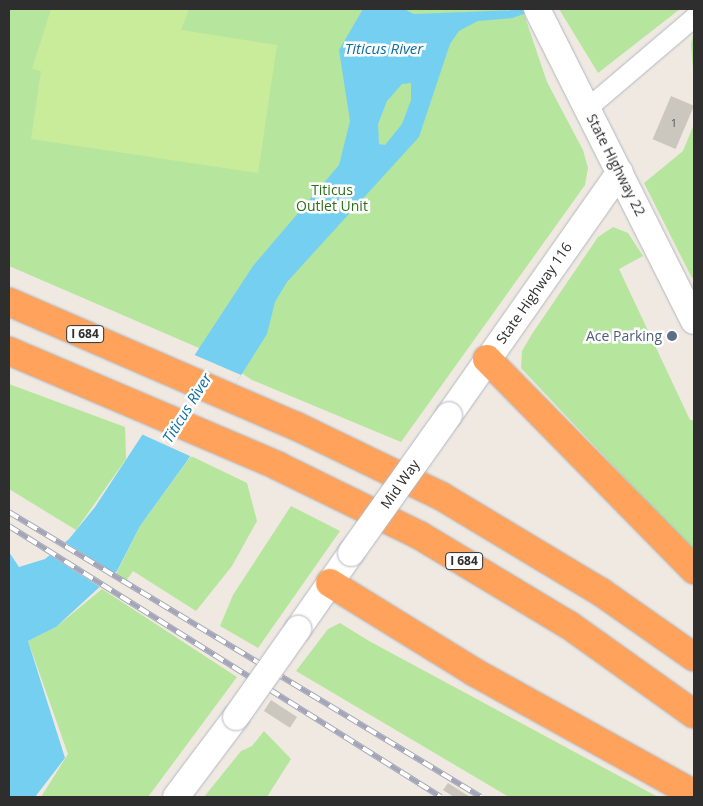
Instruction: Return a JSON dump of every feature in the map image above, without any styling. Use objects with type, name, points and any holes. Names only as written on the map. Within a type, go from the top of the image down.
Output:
[{"type":"highway","name":"I 684","points":[[9,302],[239,401],[441,496],[593,587],[694,657]]},
{"type":"highway","name":"I 684","points":[[9,351],[215,438],[338,495],[492,576],[694,714]]},
{"type":"highway","points":[[487,359],[694,570]]},
{"type":"highway","points":[[330,583],[474,672],[694,794]]},
{"type":"main road","name":"State Highway 22","points":[[540,15],[694,321]]},
{"type":"main road","name":"State Highway 116","points":[[449,415],[620,172]]},
{"type":"main road","name":"Mid Way","points":[[176,797],[236,716],[449,415]]},
{"type":"street","points":[[587,108],[694,17]]},
{"type":"green space","name":"Titicus Outlet Unit","points":[[9,9],[505,9],[513,18],[524,14],[547,82],[583,150],[588,168],[585,185],[401,442],[252,380],[240,372],[243,367],[9,266]]},
{"type":"green space","points":[[51,9],[189,9],[181,30],[277,45],[258,173],[31,139],[41,71],[32,69]]},
{"type":"green space","points":[[559,9],[680,9],[598,73]]},
{"type":"green space","points":[[694,31],[694,83],[691,44]]},
{"type":"green space","points":[[694,124],[694,277],[692,278],[644,183],[683,151]]},
{"type":"green space","points":[[613,227],[628,233],[643,256],[619,269],[690,420],[694,420],[694,552],[521,368],[522,351],[532,334],[598,237]]},
{"type":"green space","points":[[9,384],[125,427],[126,459],[76,530],[9,489]]},
{"type":"green space","points":[[191,456],[247,483],[257,521],[232,566],[196,611],[133,571],[126,581],[116,574],[140,526]]},
{"type":"green space","points":[[291,506],[340,531],[258,648],[220,626],[233,595]]},
{"type":"green space","points":[[102,589],[237,677],[148,797],[41,797],[68,754],[28,641],[56,627]]},
{"type":"green space","points":[[340,623],[369,641],[658,797],[509,797],[296,671],[328,629]]},
{"type":"green space","points":[[264,731],[291,759],[267,797],[204,797],[241,751],[252,746]]},
{"type":"water","name":"Titicus River","points":[[363,9],[404,9],[414,14],[538,9],[513,18],[478,21],[459,31],[450,44],[419,137],[287,282],[275,302],[267,334],[187,461],[140,526],[117,571],[56,627],[28,641],[65,758],[35,797],[9,797],[9,552],[19,567],[45,559],[69,539],[95,507],[253,266],[339,165],[350,121],[339,50]],"holes":[[[411,83],[411,100],[402,124],[385,145],[379,144],[378,124],[387,101],[402,84]]]},
{"type":"pier","points":[[190,353],[241,375],[192,457],[139,433]]},
{"type":"pier","points":[[63,541],[117,575],[103,589],[48,554]]},
{"type":"building","points":[[671,96],[694,106],[676,149],[653,139]]},
{"type":"building","points":[[271,700],[297,717],[290,728],[264,711]]},
{"type":"building","points":[[448,783],[470,797],[454,797],[443,790]]},
{"type":"railway","points":[[9,512],[481,797]]},
{"type":"railway","points":[[9,526],[441,797]]},
{"type":"place","name":"Ace Parking","points":[[672,336]]}]
